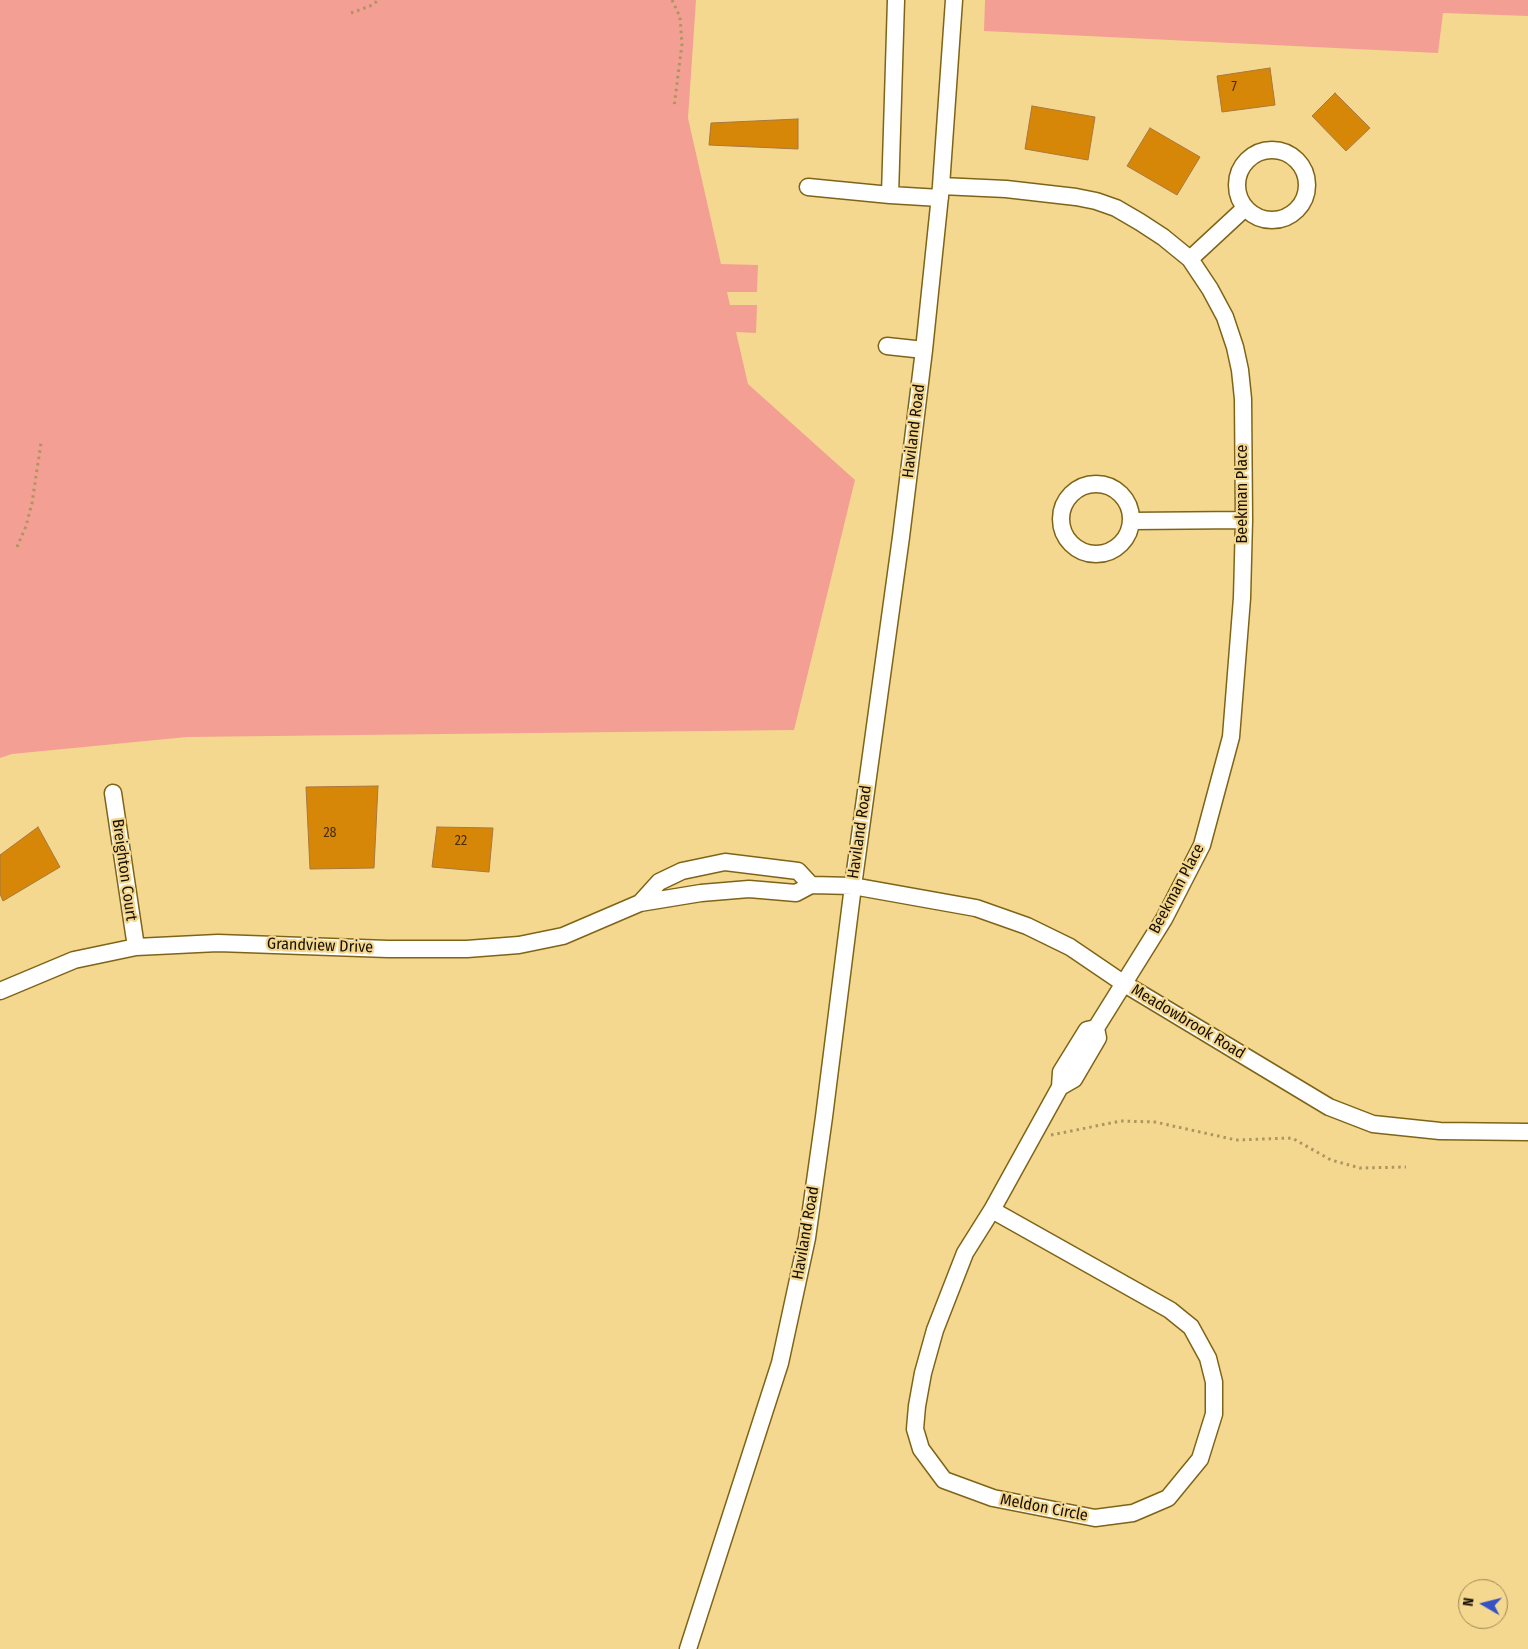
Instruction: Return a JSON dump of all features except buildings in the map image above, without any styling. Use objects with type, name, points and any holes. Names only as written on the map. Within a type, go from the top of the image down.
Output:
[{"type":"street","points":[[890,196],[896,0]]},
{"type":"street","name":"Haviland Road","points":[[688,1649],[780,1362],[806,1238],[824,1117],[924,350],[941,192],[954,0]]},
{"type":"street","points":[[1275,150],[1288,154],[1298,163],[1305,175],[1306,189],[1302,202],[1294,213],[1282,219],[1268,220],[1255,217],[1245,208],[1238,196],[1237,182],[1241,169],[1249,158],[1262,152],[1275,150]]},
{"type":"street","name":"Beekman Place","points":[[808,187],[890,196],[941,192],[1016,190],[1096,201],[1116,208],[1140,222],[1163,237],[1190,259],[1210,289],[1225,317],[1235,347],[1243,399],[1244,520],[1242,598],[1231,737],[1202,845],[1164,919],[1123,983]]},
{"type":"street","points":[[1190,259],[1245,208]]},
{"type":"street","points":[[887,346],[924,350]]},
{"type":"street","points":[[1098,484],[1111,487],[1122,496],[1129,507],[1131,521],[1128,534],[1120,545],[1108,552],[1094,554],[1081,551],[1070,543],[1063,531],[1061,518],[1064,504],[1072,493],[1084,486],[1098,484]]},
{"type":"street","points":[[1131,521],[1244,520]]},
{"type":"street","name":"Breighton Court","points":[[113,793],[136,947]]},
{"type":"street","name":"Grandview Drive","points":[[0,991],[74,960],[136,947],[218,943],[440,949],[519,945],[563,936],[640,903],[701,893],[749,889],[796,893],[811,885],[798,870],[725,862],[674,874],[659,882],[640,903]]},
{"type":"street","name":"Meadowbrook Road","points":[[811,885],[853,886],[976,908],[1019,923],[1070,947],[1123,983],[1329,1106],[1372,1124],[1440,1131],[1528,1132]]},
{"type":"street","name":"Meldon Circle","points":[[992,1210],[1170,1310],[1191,1327],[1208,1358],[1214,1382],[1214,1414],[1200,1459],[1168,1498],[1133,1513],[1095,1518],[993,1498],[944,1480],[921,1449],[915,1429],[923,1374],[934,1330],[964,1253],[992,1210],[1060,1087],[1074,1079],[1098,1038],[1096,1028],[1123,983]]},
{"type":"path","points":[[351,13],[370,6],[379,0]]},
{"type":"path","points":[[672,0],[680,17],[682,44],[674,107]]},
{"type":"path","points":[[17,547],[26,526],[32,503],[41,443]]},
{"type":"path","points":[[1051,1135],[1122,1121],[1155,1122],[1236,1140],[1292,1138],[1331,1160],[1360,1168],[1406,1167]]},
{"type":"shaded area","points":[[0,0],[696,0],[688,118],[721,264],[758,265],[757,292],[727,292],[730,305],[757,305],[756,333],[736,332],[748,384],[855,480],[794,730],[187,737],[12,754],[0,758]]},
{"type":"shaded area","points":[[985,0],[1528,0],[1528,16],[1443,13],[1438,53],[984,31]]}]
